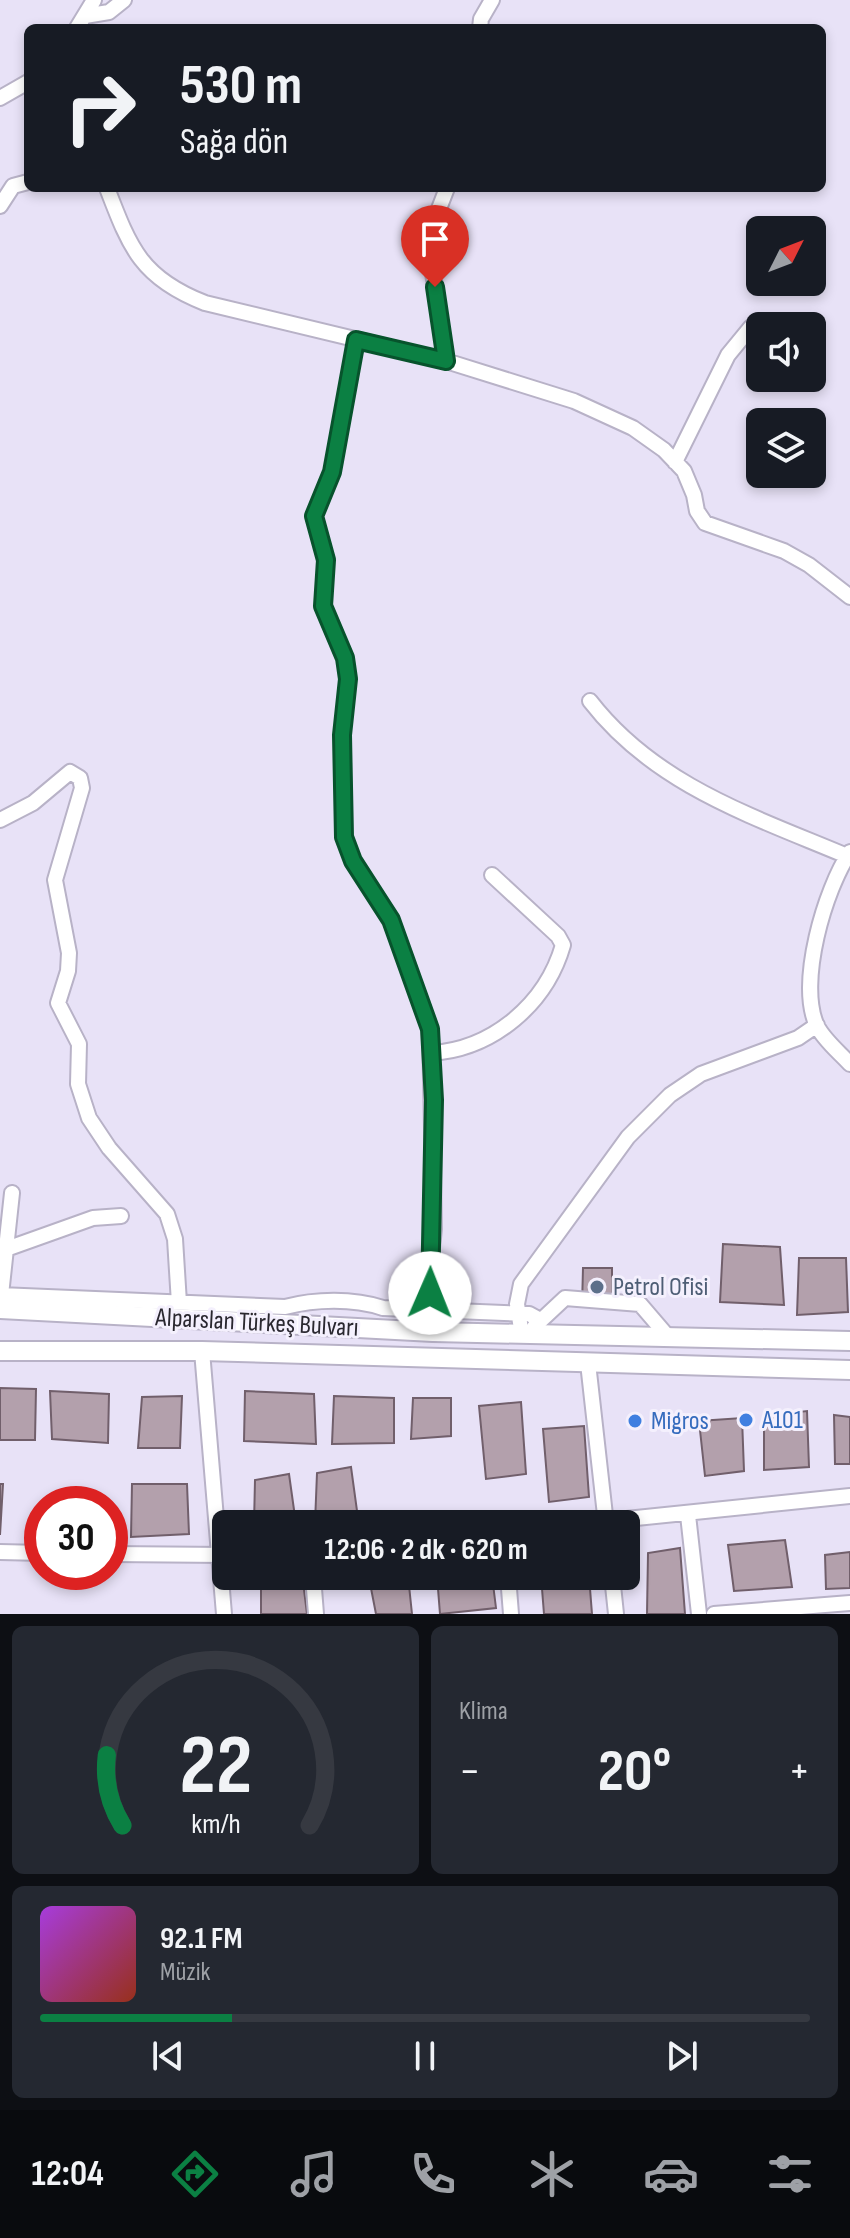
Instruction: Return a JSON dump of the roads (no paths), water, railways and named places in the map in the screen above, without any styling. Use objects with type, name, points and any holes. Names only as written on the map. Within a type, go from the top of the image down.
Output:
[{"type":"main road","name":"Alparslan Türkeş Bulvarı","points":[[0,1300],[433,1332],[850,1341]]},
{"type":"main road","name":"Alparslan Türkeş Bulvarı","points":[[0,1351],[202,1351],[850,1370]]},
{"type":"street","points":[[81,22],[94,0]]},
{"type":"street","points":[[81,22],[109,12],[124,0]]},
{"type":"street","points":[[480,24],[492,0]]},
{"type":"street","points":[[0,98],[24,84]]},
{"type":"street","points":[[0,206],[13,186],[24,183]]},
{"type":"street","points":[[109,192],[133,252],[176,292],[205,303],[283,319],[446,361],[574,401],[633,428],[675,462],[684,471],[697,511],[705,523],[784,551],[809,565],[850,597]]},
{"type":"street","points":[[445,192],[430,232],[429,246],[446,361]]},
{"type":"street","points":[[675,462],[728,355],[746,333]]},
{"type":"street","points":[[356,340],[332,472],[314,516],[326,560],[323,606],[345,658],[348,679],[342,747],[343,828],[353,861],[382,904],[395,931],[427,1017],[432,1053],[430,1311],[433,1332]]},
{"type":"street","points":[[590,701],[625,742],[702,795],[848,854],[830,886],[817,931],[811,1003],[817,1025],[850,1064]]},
{"type":"street","points":[[0,820],[33,803],[70,772],[80,778],[82,788],[55,880],[69,953],[68,971],[58,1003],[79,1044],[78,1084],[97,1133],[167,1214],[175,1239],[180,1311],[285,1307],[309,1301],[430,1311],[519,1313],[540,1320]]},
{"type":"street","points":[[432,1053],[471,1046],[511,1023],[541,990],[560,956],[563,945],[558,936],[492,875]]},
{"type":"street","points":[[524,1335],[517,1295],[529,1271],[640,1122],[670,1095],[701,1074],[798,1038],[817,1025]]},
{"type":"street","points":[[0,1300],[9,1248],[12,1193]]},
{"type":"street","points":[[9,1248],[85,1221],[121,1216]]},
{"type":"street","points":[[524,1335],[565,1298],[640,1304],[670,1339]]},
{"type":"street","points":[[202,1351],[218,1510]]},
{"type":"street","points":[[588,1363],[605,1510]]},
{"type":"street","points":[[640,1520],[850,1496]]},
{"type":"street","points":[[688,1515],[699,1614]]},
{"type":"street","points":[[0,1552],[24,1553]]},
{"type":"street","points":[[128,1554],[212,1555]]},
{"type":"street","points":[[224,1590],[224,1614]]},
{"type":"street","points":[[314,1590],[316,1614]]},
{"type":"street","points":[[509,1590],[511,1614]]},
{"type":"street","points":[[613,1590],[616,1614]]},
{"type":"street","points":[[714,1614],[850,1603]]},
{"type":"place","name":"Petrol Ofisi","points":[[597,1287]]},
{"type":"place","name":"A101","points":[[746,1420]]},
{"type":"place","name":"Migros","points":[[635,1421]]}]
